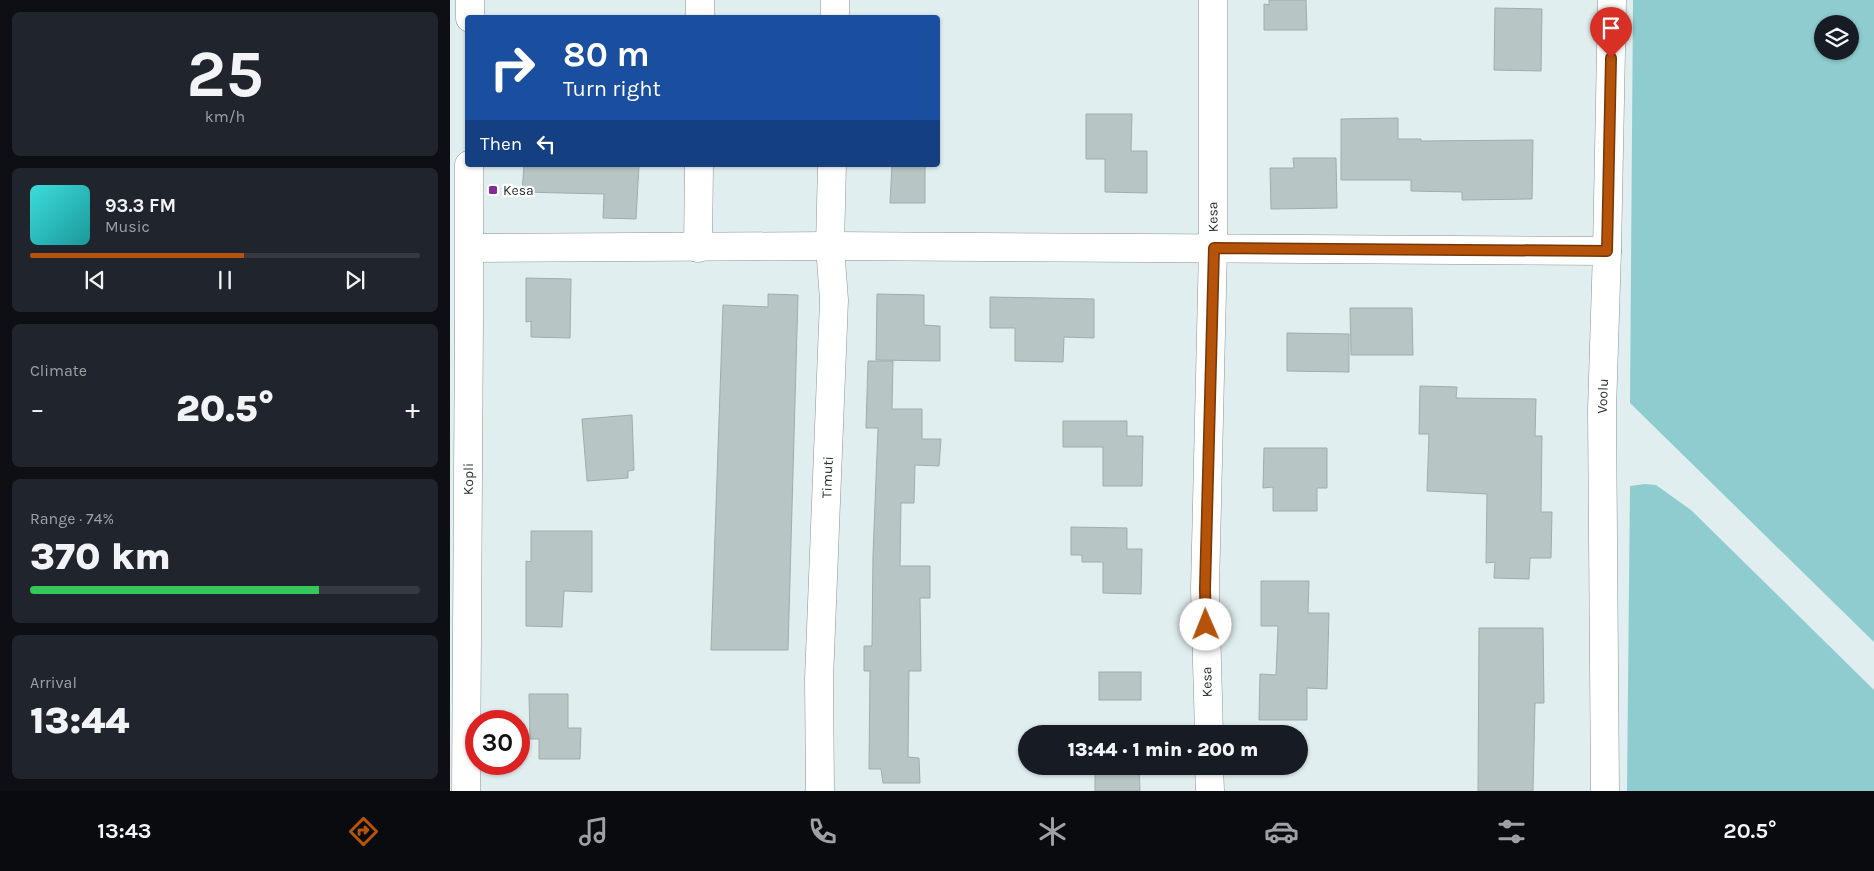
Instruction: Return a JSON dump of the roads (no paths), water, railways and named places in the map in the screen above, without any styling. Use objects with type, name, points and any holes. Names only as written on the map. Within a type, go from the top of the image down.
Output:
[{"type":"street","points":[[470,0],[470,15]]},
{"type":"street","points":[[700,0],[700,15]]},
{"type":"street","points":[[835,0],[835,15]]},
{"type":"street","name":"Kesa","points":[[1209,725],[1205,589],[1214,248],[1213,0]]},
{"type":"street","name":"Voolu","points":[[1605,791],[1602,410],[1612,0]]},
{"type":"street","name":"Kopli","points":[[466,791],[459,494],[470,248],[469,167]]},
{"type":"street","points":[[698,248],[699,167]]},
{"type":"street","name":"Timuti","points":[[820,791],[819,679],[834,300],[830,246],[832,167]]},
{"type":"street","points":[[470,248],[830,246],[1607,251]]},
{"type":"street","points":[[1209,775],[1210,791]]},
{"type":"place","name":"Kesa","points":[[493,190]]}]
